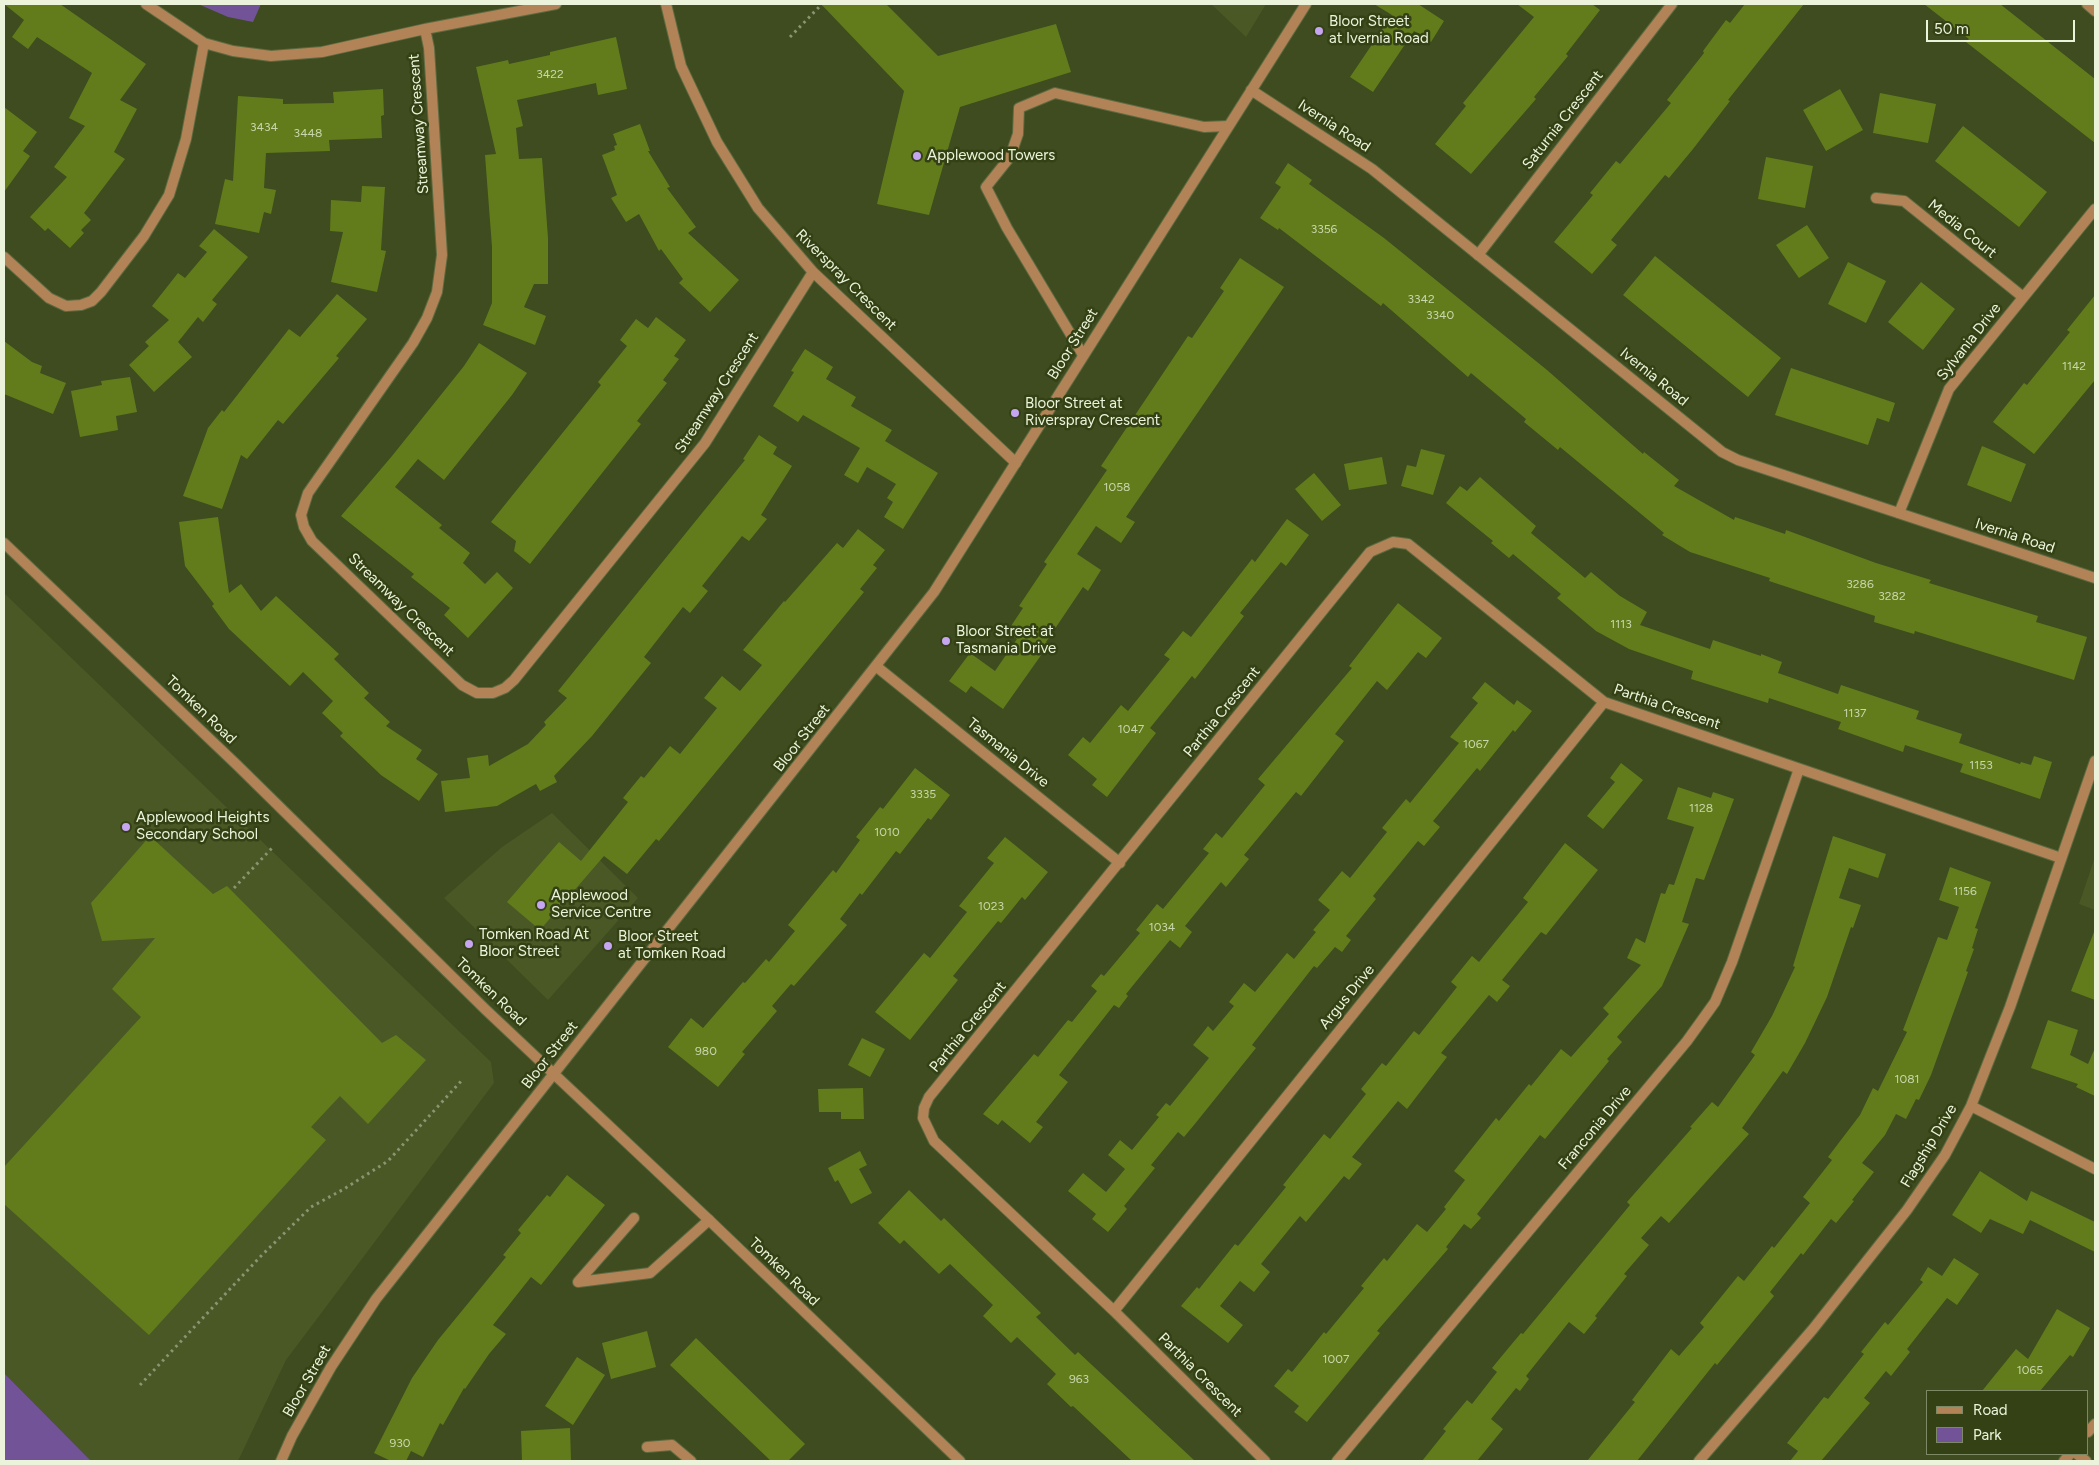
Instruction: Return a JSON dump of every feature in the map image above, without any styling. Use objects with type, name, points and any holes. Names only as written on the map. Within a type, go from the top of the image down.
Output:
[{"type":"street","points":[[146,4],[204,42],[249,54],[292,56],[322,52],[425,29],[556,4]]},
{"type":"street","name":"Riverspray Crescent","points":[[666,4],[681,66],[721,150],[758,208],[814,272],[1016,463]]},
{"type":"street","name":"Bloor Street","points":[[281,1461],[292,1436],[331,1367],[376,1299],[877,667],[934,592],[1306,4]]},
{"type":"street","name":"Saturnia Crescent","points":[[1478,255],[1672,4]]},
{"type":"street","points":[[2087,4],[2095,11]]},
{"type":"street","name":"Streamway Crescent","points":[[425,29],[429,48],[440,209],[442,255],[437,292],[428,318],[413,344],[308,493],[301,515],[304,528],[312,541],[462,685],[477,693],[493,693],[504,688],[514,680],[706,443],[814,272]]},
{"type":"street","points":[[4,257],[49,298],[66,306],[81,306],[92,301],[101,292],[144,236],[169,194],[186,139],[204,42]]},
{"type":"street","name":"Ivernia Road","points":[[1251,90],[1372,169],[1722,452],[1738,460],[2095,578]]},
{"type":"street","points":[[1084,355],[1007,228],[986,187],[1010,157],[1018,134],[1019,108],[1055,93],[1204,127],[1228,126]]},
{"type":"street","name":"Media Court","points":[[1876,198],[1904,201],[2023,297]]},
{"type":"street","name":"Sylvania Drive","points":[[1899,513],[1949,389],[2095,209]]},
{"type":"street","name":"Parthia Crescent","points":[[1265,1461],[1114,1311],[934,1141],[923,1118],[924,1108],[929,1097],[1370,552],[1393,542],[1408,544],[1604,702],[2061,858]]},
{"type":"street","name":"Tomken Road","points":[[4,543],[272,799],[554,1075],[709,1220],[960,1461]]},
{"type":"street","name":"Tasmania Drive","points":[[877,667],[1120,863]]},
{"type":"street","name":"Argus Drive","points":[[1114,1311],[1604,702]]},
{"type":"street","name":"Flagship Drive","points":[[1699,1461],[1813,1328],[1907,1210],[1945,1155],[1971,1106],[2010,1007],[2095,761]]},
{"type":"street","name":"Franconia Drive","points":[[1337,1461],[1687,1041],[1715,1002],[1732,962],[1799,769]]},
{"type":"street","points":[[1971,1106],[2095,1170]]},
{"type":"street","points":[[634,1218],[578,1282],[650,1273],[709,1220]]},
{"type":"street","points":[[647,1447],[672,1445],[691,1461]]},
{"type":"path","points":[[790,37],[822,4]]},
{"type":"path","points":[[234,888],[273,847]]},
{"type":"path","points":[[140,1385],[253,1264],[311,1207],[388,1161],[462,1079]]},
{"type":"shaded area","points":[[1211,4],[1266,4],[1246,37]]},
{"type":"shaded area","name":"Applewood Heights Secondary School","points":[[4,593],[491,1062],[494,1083],[286,1360],[238,1461],[91,1461],[4,1373]]},
{"type":"shaded area","points":[[552,813],[638,898],[548,1000],[444,898],[502,847]]},
{"type":"shaded area","points":[[2095,857],[2095,910],[2079,904]]},
{"type":"green space","points":[[198,4],[261,4],[253,22],[228,17]]},
{"type":"green space","points":[[4,1373],[91,1461],[4,1461]]},
{"type":"building","points":[[4,4],[60,4],[146,64],[120,100],[137,109],[114,152],[125,159],[84,213],[91,220],[81,230],[84,233],[70,248],[48,228],[45,231],[30,217],[67,177],[54,167],[85,126],[69,118],[92,73],[37,37],[28,49],[12,37],[24,20]]},
{"type":"building","name":"Applewood Towers","points":[[821,4],[886,4],[938,56],[1056,24],[1071,72],[960,107],[929,215],[877,204],[904,91]]},
{"type":"building","points":[[1374,4],[1418,4],[1444,21],[1431,42],[1414,31],[1373,92],[1350,77],[1392,15]]},
{"type":"building","points":[[1517,4],[1592,4],[1600,10],[1566,54],[1568,56],[1534,97],[1536,99],[1471,174],[1435,144],[1466,106],[1463,103],[1534,17]]},
{"type":"building","points":[[1745,4],[1804,4],[1728,100],[1730,101],[1693,149],[1669,178],[1665,175],[1611,240],[1617,245],[1592,274],[1554,242],[1593,195],[1590,193],[1616,161],[1620,164],[1671,103],[1667,100],[1704,53],[1703,51],[1726,20],[1730,23]]},
{"type":"building","points":[[1924,4],[2000,4],[2095,79],[2095,143],[1966,42],[1969,39]]},
{"type":"building","points":[[616,37],[627,89],[598,95],[596,83],[517,100],[523,126],[516,128],[519,159],[542,158],[548,238],[548,284],[534,284],[524,307],[546,316],[535,345],[483,325],[492,303],[492,247],[485,155],[496,154],[476,67],[508,60],[509,64],[550,55],[550,52]]},
{"type":"building","points":[[383,89],[384,115],[381,116],[382,138],[329,140],[330,151],[266,153],[264,188],[276,190],[271,214],[264,212],[259,233],[215,224],[225,179],[233,181],[238,96],[283,99],[283,104],[334,103],[333,92]]},
{"type":"building","points":[[1840,89],[1863,130],[1826,151],[1803,110]]},
{"type":"building","points":[[1880,93],[1936,104],[1928,143],[1873,133]]},
{"type":"building","points":[[4,107],[37,132],[23,151],[30,156],[4,192]]},
{"type":"building","points":[[640,124],[650,151],[648,151],[670,187],[667,188],[696,227],[688,233],[739,280],[710,312],[679,283],[683,279],[661,249],[659,251],[639,214],[626,222],[611,198],[617,195],[602,155],[615,150],[614,146],[617,145],[613,134]]},
{"type":"building","points":[[1963,126],[2047,192],[2019,227],[1935,161]]},
{"type":"building","points":[[1766,157],[1813,166],[1805,208],[1758,199]]},
{"type":"building","points":[[1288,163],[1312,180],[1309,184],[1384,238],[1547,370],[1643,454],[1644,452],[1679,480],[1674,486],[1734,520],[1735,517],[1785,534],[1786,530],[1876,563],[1931,580],[1929,583],[2038,616],[2036,622],[2087,637],[2074,680],[1915,631],[1914,634],[1874,622],[1875,616],[1769,581],[1770,578],[1690,552],[1662,535],[1664,533],[1560,447],[1558,450],[1524,422],[1526,419],[1471,373],[1468,377],[1383,303],[1381,306],[1279,228],[1278,230],[1260,218],[1281,187],[1275,183]]},
{"type":"building","points":[[362,186],[385,187],[381,250],[386,251],[377,292],[331,282],[343,232],[330,231],[331,200],[361,202]]},
{"type":"building","points":[[1807,225],[1829,258],[1799,278],[1776,245]]},
{"type":"building","points":[[214,229],[248,257],[212,300],[217,304],[203,322],[198,317],[178,342],[192,357],[154,392],[129,365],[149,346],[145,342],[169,320],[152,306],[178,273],[185,278],[207,252],[199,246]]},
{"type":"building","points":[[1655,256],[1781,358],[1748,397],[1623,295]]},
{"type":"building","points":[[1240,258],[1284,287],[1126,517],[1135,522],[1121,543],[1096,526],[1077,554],[1101,570],[1088,591],[1083,587],[1046,642],[1049,644],[1003,709],[971,686],[966,693],[949,681],[970,653],[995,671],[1017,639],[1007,632],[1023,608],[1019,606],[1047,564],[1044,562],[1107,470],[1101,466],[1188,336],[1192,338],[1224,291],[1220,288]]},
{"type":"building","points":[[1848,262],[1886,281],[1866,323],[1828,304]]},
{"type":"building","points":[[1921,282],[1955,309],[1923,350],[1888,322]]},
{"type":"building","points":[[337,294],[367,319],[336,356],[339,358],[283,424],[278,420],[247,459],[241,455],[222,509],[183,496],[208,428],[222,410],[224,412],[289,329],[300,337]]},
{"type":"building","points":[[2095,295],[2095,380],[2034,454],[1993,422],[2024,383],[2027,385],[2070,332],[2067,330]]},
{"type":"building","points":[[656,317],[686,340],[674,356],[679,359],[663,380],[667,383],[637,421],[641,424],[530,564],[514,551],[516,541],[491,522],[601,385],[598,382],[627,346],[620,340],[636,319],[648,328]]},
{"type":"building","points":[[4,341],[32,362],[42,366],[40,373],[66,383],[53,414],[4,394]]},
{"type":"building","points":[[479,343],[527,373],[512,395],[444,480],[418,459],[395,487],[442,525],[439,528],[470,553],[463,563],[485,584],[497,572],[513,588],[468,638],[444,615],[450,608],[411,577],[414,574],[341,516],[464,366]]},
{"type":"building","points":[[805,349],[833,367],[826,379],[856,397],[851,406],[892,430],[885,441],[938,473],[903,529],[884,517],[893,502],[887,498],[896,484],[867,467],[858,483],[844,475],[860,448],[803,415],[798,422],[773,406],[794,372],[791,371]]},
{"type":"building","points":[[1791,368],[1895,403],[1889,422],[1877,418],[1868,445],[1775,415]]},
{"type":"building","points":[[130,377],[137,412],[116,416],[118,430],[80,437],[71,391],[102,385],[101,381]]},
{"type":"building","points":[[759,435],[777,447],[773,454],[792,466],[761,515],[767,519],[749,541],[742,536],[702,586],[708,591],[690,613],[683,607],[644,657],[651,663],[592,736],[554,776],[557,782],[540,791],[536,784],[497,806],[445,812],[441,781],[470,778],[467,758],[488,755],[489,766],[528,744],[546,725],[544,722],[567,698],[558,691],[745,460],[743,459]]},
{"type":"building","points":[[1982,446],[2026,464],[2011,502],[1967,485]]},
{"type":"building","points":[[1421,449],[1445,455],[1433,495],[1401,486],[1407,465],[1416,467]]},
{"type":"building","points":[[1382,457],[1387,484],[1349,490],[1344,464]]},
{"type":"building","points":[[1314,473],[1341,505],[1322,521],[1295,489]]},
{"type":"building","points":[[1480,477],[1536,526],[1531,533],[1585,578],[1591,572],[1620,596],[1647,612],[1640,625],[1710,649],[1713,640],[1761,656],[1761,654],[1782,662],[1778,673],[1838,694],[1841,685],[1919,711],[1916,719],[1962,734],[1959,743],[2020,764],[2021,762],[2031,765],[2034,756],[2052,762],[2040,799],[1960,772],[1963,764],[1905,745],[1903,752],[1838,729],[1841,722],[1769,698],[1768,703],[1691,679],[1693,671],[1629,649],[1596,631],[1557,598],[1561,594],[1513,554],[1509,558],[1491,543],[1493,541],[1446,503],[1460,486],[1467,491]]},
{"type":"building","points":[[218,517],[229,593],[241,584],[261,611],[276,596],[339,654],[334,659],[369,693],[364,698],[390,722],[386,726],[422,750],[416,759],[438,774],[419,801],[381,775],[340,736],[343,733],[322,713],[333,701],[303,672],[290,686],[229,629],[212,606],[214,604],[185,566],[179,522]]},
{"type":"building","points":[[1287,519],[1309,535],[1286,566],[1281,562],[1240,613],[1244,616],[1195,679],[1192,676],[1150,728],[1156,733],[1107,797],[1092,785],[1097,779],[1068,755],[1083,737],[1090,743],[1121,705],[1128,711],[1170,659],[1164,655],[1183,631],[1191,637],[1252,559],[1255,562]]},
{"type":"building","points":[[858,529],[885,550],[873,565],[877,568],[860,589],[864,592],[659,841],[656,839],[627,874],[604,856],[540,930],[507,902],[559,842],[581,861],[628,802],[623,798],[641,776],[644,778],[670,746],[680,754],[717,708],[704,698],[722,676],[740,691],[762,665],[743,650],[784,601],[837,543],[843,548]]},
{"type":"building","points":[[1398,603],[1442,638],[1426,658],[1418,652],[1387,690],[1377,681],[1335,734],[1344,741],[1301,796],[1296,792],[1244,855],[1249,859],[1226,887],[1221,882],[1185,926],[1192,932],[1180,948],[1170,940],[1126,994],[1128,996],[1119,1008],[1114,1005],[1059,1075],[1068,1082],[1036,1122],[1043,1127],[1030,1143],[1002,1120],[998,1125],[983,1114],[1034,1054],[1038,1057],[1068,1020],[1072,1022],[1097,991],[1091,986],[1101,974],[1104,976],[1140,933],[1136,930],[1157,904],[1163,909],[1209,853],[1203,849],[1216,833],[1222,838],[1265,785],[1258,779],[1352,668],[1349,666]]},
{"type":"building","points":[[1485,682],[1514,705],[1517,700],[1532,711],[1515,732],[1513,730],[1480,771],[1477,768],[1433,821],[1440,827],[1424,846],[1418,841],[1373,896],[1376,899],[1346,936],[1351,940],[1342,952],[1335,947],[1317,968],[1314,966],[1252,1045],[1256,1048],[1194,1125],[1184,1137],[1178,1132],[1151,1165],[1155,1168],[1124,1206],[1127,1209],[1108,1232],[1092,1219],[1096,1214],[1068,1191],[1083,1173],[1106,1192],[1125,1169],[1108,1155],[1120,1140],[1132,1150],[1159,1117],[1156,1115],[1166,1103],[1170,1106],[1209,1058],[1193,1045],[1208,1026],[1213,1031],[1234,1006],[1229,1002],[1244,983],[1255,992],[1287,953],[1294,959],[1316,932],[1313,930],[1330,910],[1318,900],[1342,871],[1350,878],[1387,832],[1382,828],[1406,799],[1410,803],[1459,743],[1450,737],[1478,703],[1472,698]]},
{"type":"building","points":[[1621,763],[1643,780],[1603,829],[1587,816],[1615,782],[1610,778]]},
{"type":"building","points":[[915,768],[950,795],[931,820],[928,818],[900,854],[896,851],[862,895],[860,893],[840,919],[847,925],[794,986],[791,984],[772,1006],[777,1011],[742,1052],[745,1054],[718,1087],[668,1047],[691,1018],[703,1028],[743,982],[745,983],[766,959],[769,962],[795,931],[788,925],[833,870],[836,873],[860,840],[856,837],[880,807],[883,809]]},
{"type":"building","points":[[1678,787],[1711,798],[1713,792],[1734,799],[1704,880],[1696,878],[1682,922],[1689,924],[1662,986],[1617,1037],[1622,1042],[1607,1059],[1609,1061],[1545,1139],[1540,1135],[1477,1214],[1481,1218],[1471,1229],[1464,1224],[1446,1247],[1448,1249],[1377,1331],[1380,1333],[1307,1422],[1294,1412],[1299,1406],[1274,1386],[1288,1369],[1292,1372],[1324,1332],[1326,1334],[1364,1288],[1361,1286],[1384,1258],[1387,1261],[1417,1224],[1427,1232],[1446,1209],[1444,1207],[1465,1180],[1454,1171],[1496,1118],[1499,1121],[1561,1049],[1571,1057],[1609,1014],[1603,1008],[1641,965],[1627,958],[1636,938],[1645,943],[1661,893],[1665,894],[1669,884],[1674,885],[1694,827],[1667,819]]},
{"type":"building","points":[[150,836],[213,894],[227,886],[382,1043],[396,1035],[426,1060],[368,1124],[340,1096],[311,1127],[326,1140],[149,1335],[4,1204],[4,1167],[141,1017],[112,989],[155,938],[102,941],[91,903]]},
{"type":"building","points":[[1833,836],[1886,854],[1878,878],[1849,868],[1839,898],[1861,905],[1853,928],[1851,927],[1827,997],[1805,1043],[1787,1074],[1783,1071],[1742,1128],[1749,1134],[1669,1223],[1661,1216],[1641,1238],[1649,1245],[1624,1274],[1627,1276],[1595,1316],[1597,1318],[1584,1334],[1569,1322],[1526,1376],[1529,1379],[1520,1391],[1516,1388],[1491,1419],[1503,1429],[1477,1461],[1422,1461],[1446,1431],[1443,1429],[1467,1400],[1472,1404],[1497,1372],[1492,1368],[1521,1333],[1523,1334],[1630,1205],[1627,1202],[1692,1128],[1690,1127],[1712,1102],[1718,1107],[1755,1055],[1751,1052],[1772,1016],[1795,967],[1793,966]]},
{"type":"building","points":[[1005,837],[1048,872],[1025,900],[1022,897],[1001,923],[998,921],[953,976],[958,980],[910,1040],[875,1012],[924,953],[930,958],[967,912],[959,906],[994,863],[987,858]]},
{"type":"building","points":[[1565,843],[1598,870],[1546,935],[1541,932],[1502,980],[1510,986],[1497,1002],[1489,995],[1441,1053],[1447,1057],[1407,1109],[1398,1101],[1352,1157],[1362,1164],[1349,1180],[1344,1176],[1306,1222],[1300,1216],[1261,1264],[1270,1272],[1254,1292],[1240,1281],[1220,1306],[1243,1325],[1228,1343],[1181,1306],[1197,1287],[1199,1289],[1235,1244],[1238,1246],[1286,1187],[1283,1185],[1324,1134],[1330,1139],[1366,1094],[1361,1089],[1382,1063],[1386,1066],[1414,1031],[1419,1035],[1457,987],[1451,982],[1472,956],[1479,962],[1528,902],[1523,898]]},
{"type":"building","points":[[1950,867],[1991,882],[1975,928],[1978,929],[1972,948],[1974,949],[1966,971],[1968,972],[1931,1075],[1919,1100],[1916,1099],[1906,1119],[1896,1114],[1885,1135],[1862,1163],[1874,1172],[1852,1200],[1854,1201],[1836,1223],[1831,1219],[1803,1255],[1801,1253],[1770,1292],[1774,1296],[1717,1365],[1715,1363],[1637,1461],[1587,1461],[1635,1402],[1632,1400],[1671,1349],[1679,1356],[1704,1327],[1700,1323],[1738,1276],[1744,1281],[1772,1246],[1774,1248],[1810,1203],[1803,1197],[1832,1160],[1828,1157],[1860,1115],[1873,1088],[1878,1091],[1907,1032],[1903,1030],[1938,937],[1947,940],[1959,907],[1939,900]]},
{"type":"building","points":[[2095,932],[2095,1000],[2071,991]]},
{"type":"building","points":[[2048,1020],[2078,1030],[2070,1055],[2088,1064],[2095,1048],[2095,1096],[2076,1087],[2078,1084],[2031,1068]]},
{"type":"building","points":[[862,1038],[885,1049],[870,1077],[848,1065]]},
{"type":"building","points":[[863,1088],[864,1119],[841,1119],[841,1112],[819,1112],[818,1089]]},
{"type":"building","points":[[860,1151],[867,1165],[859,1169],[872,1193],[851,1204],[838,1180],[835,1182],[828,1168]]},
{"type":"building","points":[[1980,1171],[2027,1201],[2031,1191],[2095,1222],[2095,1252],[2030,1220],[2023,1234],[1990,1219],[1981,1233],[1952,1215]]},
{"type":"building","points":[[567,1175],[605,1205],[541,1285],[531,1277],[493,1325],[506,1334],[464,1388],[443,1425],[440,1423],[423,1457],[411,1451],[406,1461],[391,1461],[374,1453],[412,1378],[438,1340],[506,1257],[503,1255],[521,1233],[518,1230],[547,1195],[550,1197]]},
{"type":"building","points":[[909,1190],[941,1221],[944,1218],[1041,1313],[1036,1317],[1075,1355],[1078,1352],[1195,1461],[1132,1461],[1073,1406],[1071,1407],[1047,1384],[1056,1374],[1017,1337],[1011,1343],[983,1316],[993,1305],[950,1264],[939,1274],[904,1240],[900,1244],[878,1223]]},
{"type":"building","points":[[1954,1258],[1979,1274],[1957,1305],[1947,1298],[1907,1349],[1910,1352],[1891,1376],[1886,1371],[1864,1398],[1870,1403],[1821,1461],[1790,1461],[1798,1451],[1787,1443],[1824,1397],[1828,1399],[1864,1354],[1861,1352],[1885,1322],[1888,1325],[1923,1282],[1920,1280],[1928,1267],[1942,1276]]},
{"type":"building","points":[[2057,1309],[2090,1328],[2073,1357],[2070,1355],[2041,1390],[1983,1390],[2016,1349],[2028,1359]]},
{"type":"building","points":[[647,1331],[656,1367],[611,1379],[602,1343]]},
{"type":"building","points":[[696,1338],[805,1444],[788,1461],[771,1461],[670,1365]]},
{"type":"building","points":[[577,1357],[605,1375],[573,1425],[545,1406]]},
{"type":"building","points":[[570,1428],[571,1461],[522,1461],[521,1431]]},
{"type":"place","name":"Bloor Street at Ivernia Road","points":[[1319,31]]},
{"type":"place","name":"Applewood Towers","points":[[917,156]]},
{"type":"place","name":"Bloor Street at Riverspray Crescent","points":[[1015,413]]},
{"type":"place","name":"Bloor Street at Tasmania Drive","points":[[946,641]]},
{"type":"place","name":"Applewood Heights Secondary School","points":[[126,827]]},
{"type":"place","name":"Applewood Service Centre","points":[[541,905]]},
{"type":"place","name":"Tomken Road At Bloor Street","points":[[469,944]]},
{"type":"place","name":"Bloor Street at Tomken Road","points":[[608,946]]}]
